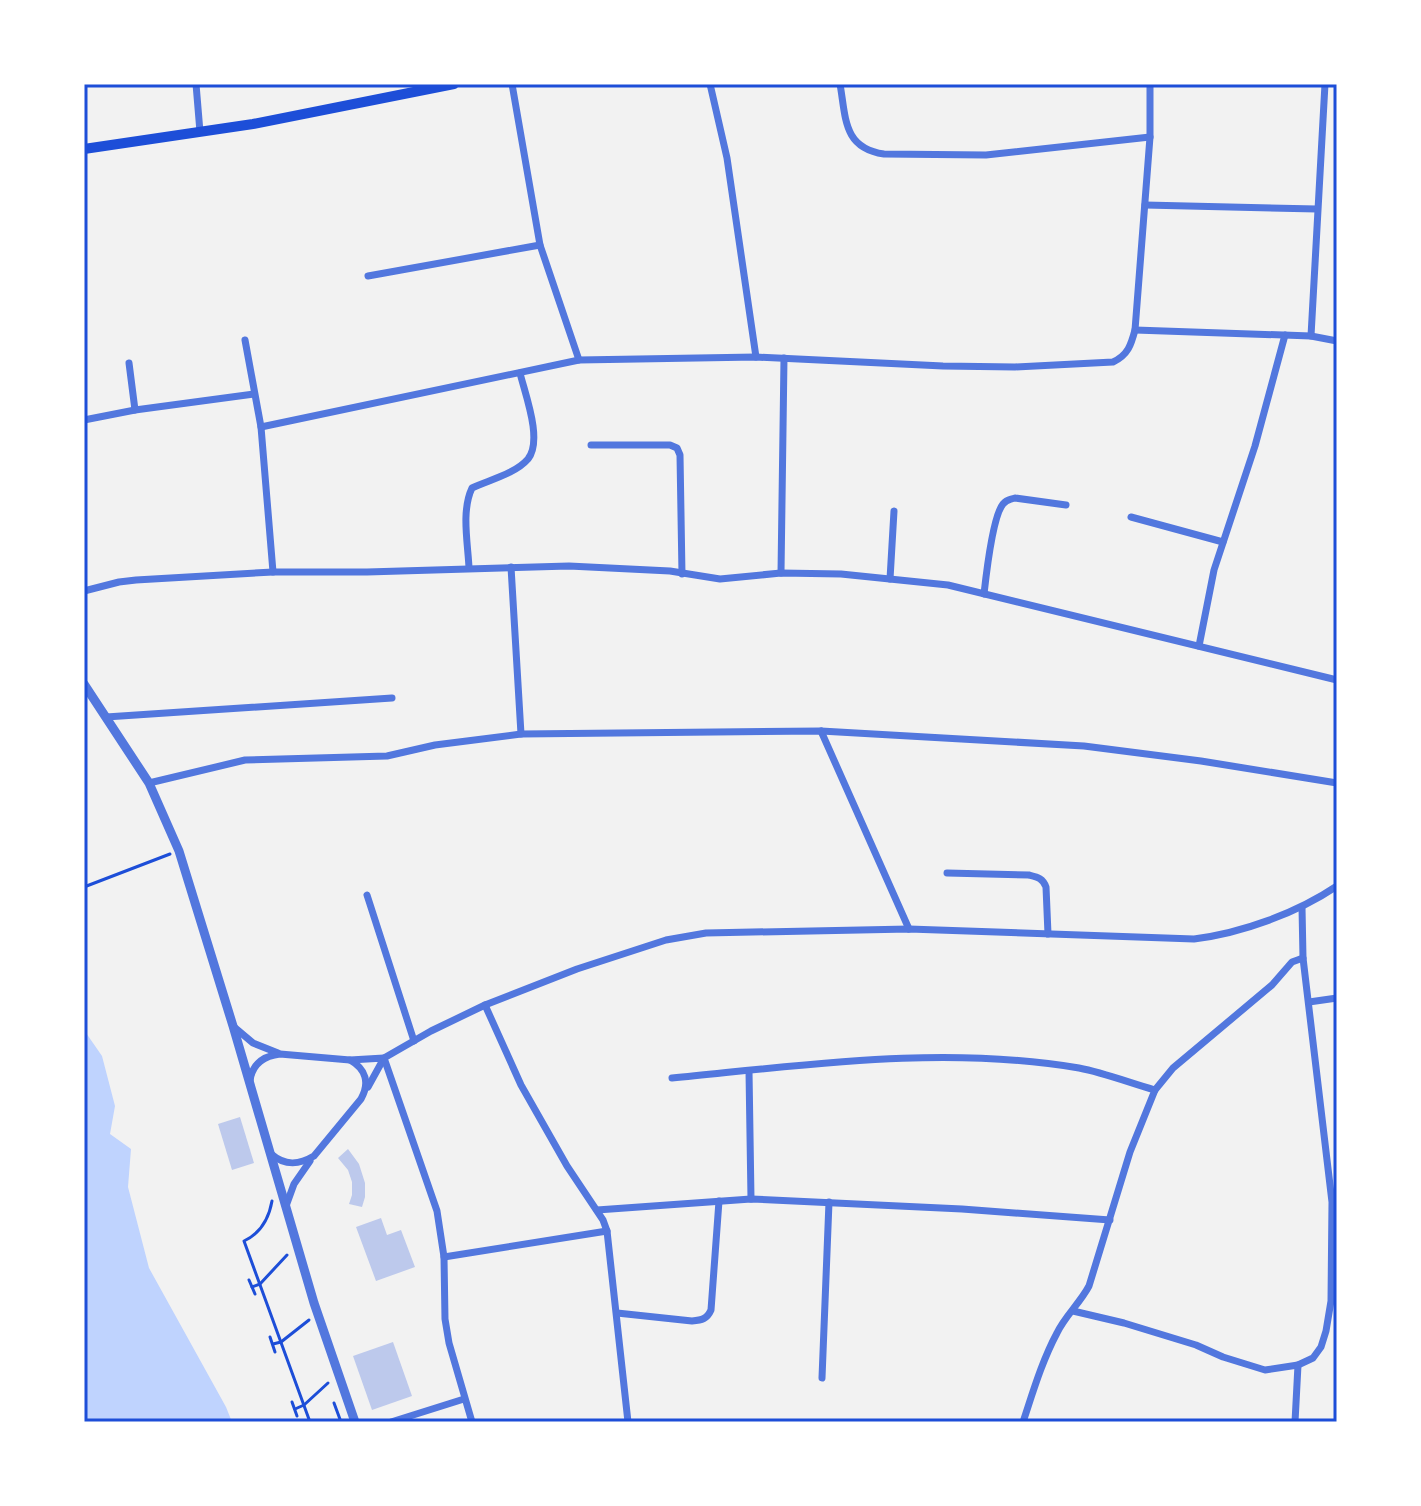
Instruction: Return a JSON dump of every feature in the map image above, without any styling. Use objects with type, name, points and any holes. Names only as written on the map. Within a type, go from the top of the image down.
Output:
[{"type":"main road","points":[[84,149],[267,121],[454,84]]},
{"type":"street","points":[[196,84],[200,132]]},
{"type":"street","points":[[512,84],[540,245],[579,360]]},
{"type":"street","points":[[710,84],[727,158],[756,357]]},
{"type":"street","points":[[840,84],[851,137],[861,147],[873,152],[986,155],[1150,137]]},
{"type":"street","points":[[261,427],[579,360],[756,357],[1015,367],[1113,362],[1123,358],[1135,330],[1150,137],[1150,84]]},
{"type":"street","points":[[1311,336],[1325,84]]},
{"type":"street","points":[[1145,205],[1317,209]]},
{"type":"street","points":[[368,276],[540,245]]},
{"type":"street","points":[[1135,330],[1311,336],[1337,341]]},
{"type":"street","points":[[1199,646],[1210,588],[1255,446],[1285,335]]},
{"type":"street","points":[[245,340],[261,427],[273,572]]},
{"type":"street","points":[[781,573],[784,358]]},
{"type":"street","points":[[129,363],[135,410]]},
{"type":"street","points":[[469,568],[467,513],[472,488],[515,469],[527,459],[534,444],[533,425],[520,373]]},
{"type":"street","points":[[84,420],[254,394]]},
{"type":"street","points":[[591,445],[656,444],[677,448],[680,455],[682,574]]},
{"type":"street","points":[[984,594],[989,555],[1001,507],[1007,500],[1015,498],[1066,505]]},
{"type":"street","points":[[890,579],[894,511]]},
{"type":"street","points":[[1131,517],[1223,542]]},
{"type":"street","points":[[511,567],[521,734]]},
{"type":"street","points":[[84,591],[136,580],[273,572],[511,567],[620,568],[720,579],[781,573],[841,574],[948,585],[1337,680]]},
{"type":"street","points":[[84,684],[149,783],[179,851],[314,1303],[355,1422]]},
{"type":"street","points":[[106,717],[392,698]]},
{"type":"street","points":[[821,731],[909,929]]},
{"type":"street","points":[[149,783],[245,760],[387,756],[435,745],[521,734],[821,731],[1084,746],[1337,783]]},
{"type":"street","points":[[947,873],[1029,875],[1039,878],[1046,887],[1048,934]]},
{"type":"street","points":[[249,1083],[255,1066],[270,1055],[350,1060],[384,1058],[485,1005],[610,957],[687,936],[729,932],[909,929],[1194,939],[1236,931],[1302,907],[1337,886]]},
{"type":"street","points":[[367,895],[414,1041]]},
{"type":"street","points":[[1073,1311],[1196,1345],[1265,1370],[1298,1365],[1313,1358],[1321,1347],[1331,1301],[1335,1202],[1303,958],[1302,907]]},
{"type":"street","points":[[1023,1422],[1058,1330],[1089,1286],[1130,1152],[1155,1090],[1173,1068],[1272,985],[1292,962],[1303,958]]},
{"type":"street","points":[[1309,1002],[1337,998]]},
{"type":"street","points":[[485,1005],[521,1085],[607,1231],[628,1422]]},
{"type":"street","points":[[233,1026],[253,1043],[280,1054]]},
{"type":"street","points":[[286,1208],[294,1184],[365,1092],[384,1058]]},
{"type":"street","points":[[384,1058],[437,1211],[444,1257],[445,1319],[472,1422]]},
{"type":"street","points":[[672,1078],[866,1060],[994,1059],[1081,1068],[1155,1090]]},
{"type":"street","points":[[350,1060],[362,1070],[367,1085],[365,1092]]},
{"type":"street","points":[[749,1071],[751,1199]]},
{"type":"street","points":[[269,1152],[286,1163],[306,1161],[314,1156]]},
{"type":"street","points":[[597,1210],[751,1199],[1110,1220]]},
{"type":"street","points":[[617,1313],[692,1321],[708,1316],[711,1310],[719,1201]]},
{"type":"street","points":[[822,1378],[829,1202]]},
{"type":"street","points":[[444,1257],[607,1231]]},
{"type":"street","points":[[1295,1422],[1298,1365]]},
{"type":"street","points":[[391,1422],[464,1399]]},
{"type":"path","points":[[84,887],[179,851]]},
{"type":"path","points":[[272,1201],[263,1225],[254,1236],[244,1241],[310,1422]]},
{"type":"path","points":[[252,1287],[260,1284],[288,1255]]},
{"type":"path","points":[[249,1280],[255,1294]]},
{"type":"path","points":[[273,1344],[281,1342],[309,1320]]},
{"type":"path","points":[[270,1337],[275,1352]]},
{"type":"path","points":[[295,1409],[304,1405],[328,1383]]},
{"type":"path","points":[[292,1402],[297,1416]]},
{"type":"water","points":[[84,1030],[102,1056],[115,1106],[110,1134],[131,1149],[128,1187],[149,1268],[232,1422],[84,1422]]},
{"type":"building","points":[[240,1117],[254,1163],[232,1170],[218,1124]]},
{"type":"building","points":[[348,1149],[359,1164],[365,1183],[362,1207],[349,1204],[352,1182],[348,1170],[338,1158]]},
{"type":"building","points":[[381,1218],[387,1235],[401,1230],[415,1267],[376,1281],[356,1227]]},
{"type":"building","points":[[393,1342],[412,1396],[372,1410],[353,1356]]}]
